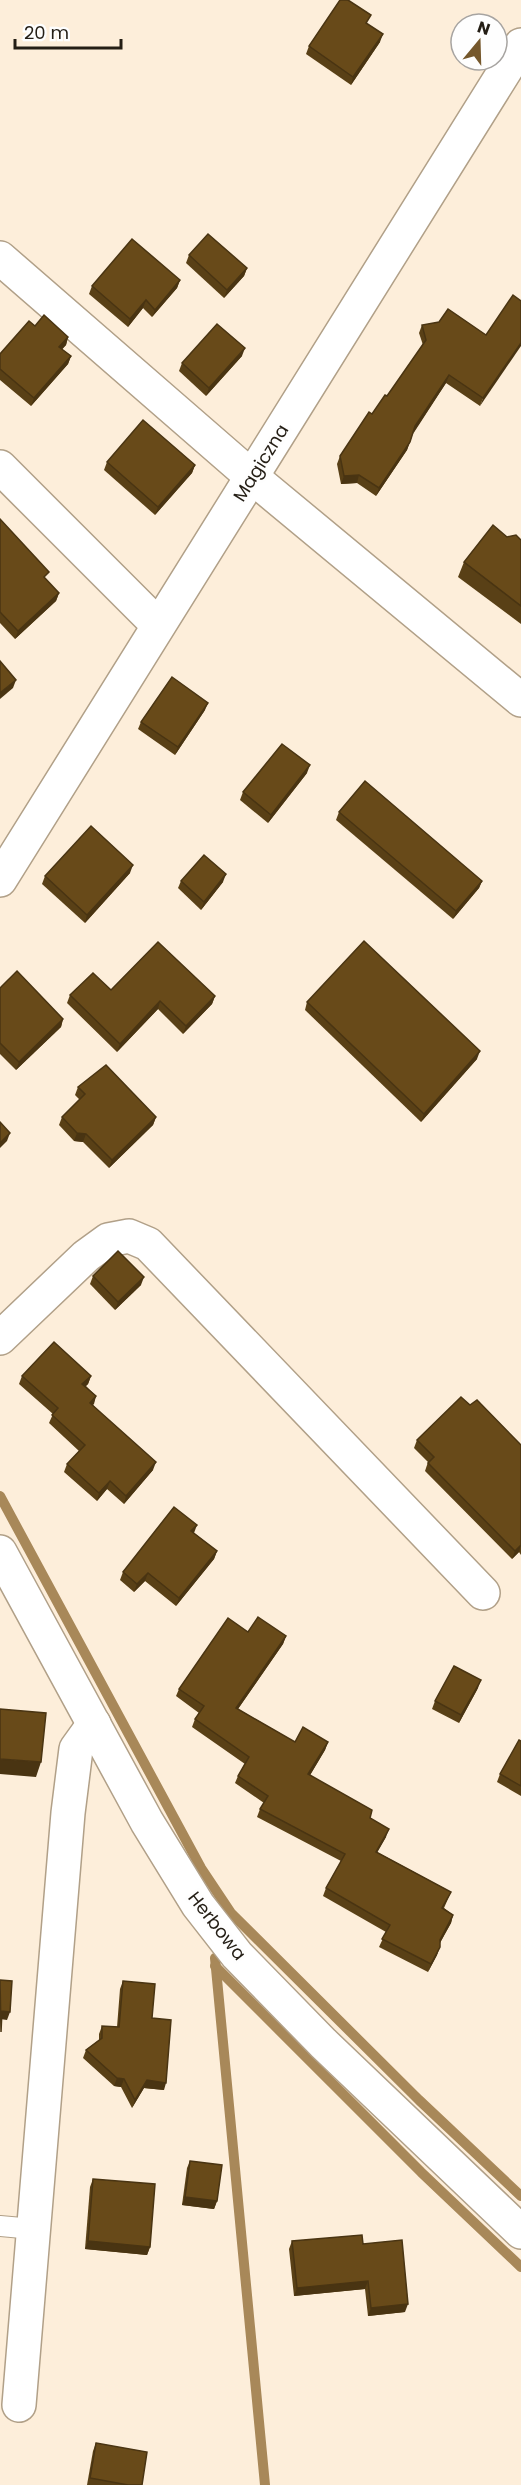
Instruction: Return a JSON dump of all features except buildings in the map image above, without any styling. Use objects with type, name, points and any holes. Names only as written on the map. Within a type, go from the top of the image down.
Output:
[{"type":"street","name":"Magiczna","points":[[0,880],[521,45]]},
{"type":"street","points":[[0,258],[252,477],[521,700]]},
{"type":"street","points":[[0,467],[158,625]]},
{"type":"street","points":[[0,1338],[86,1256],[108,1240],[129,1236],[148,1244],[483,1593]]},
{"type":"street","name":"Herbowa","points":[[0,1552],[147,1822],[198,1905],[237,1955],[323,2043],[521,2232]]},
{"type":"street","points":[[19,2405],[68,1813],[76,1749],[94,1724]]},
{"type":"lane","points":[[0,2226],[33,2229]]},
{"type":"waterway","points":[[0,1496],[201,1868],[231,1913],[419,2100],[521,2196]]},
{"type":"waterway","points":[[215,1958],[265,2485]]},
{"type":"waterway","points":[[215,1966],[421,2172],[521,2267]]}]
